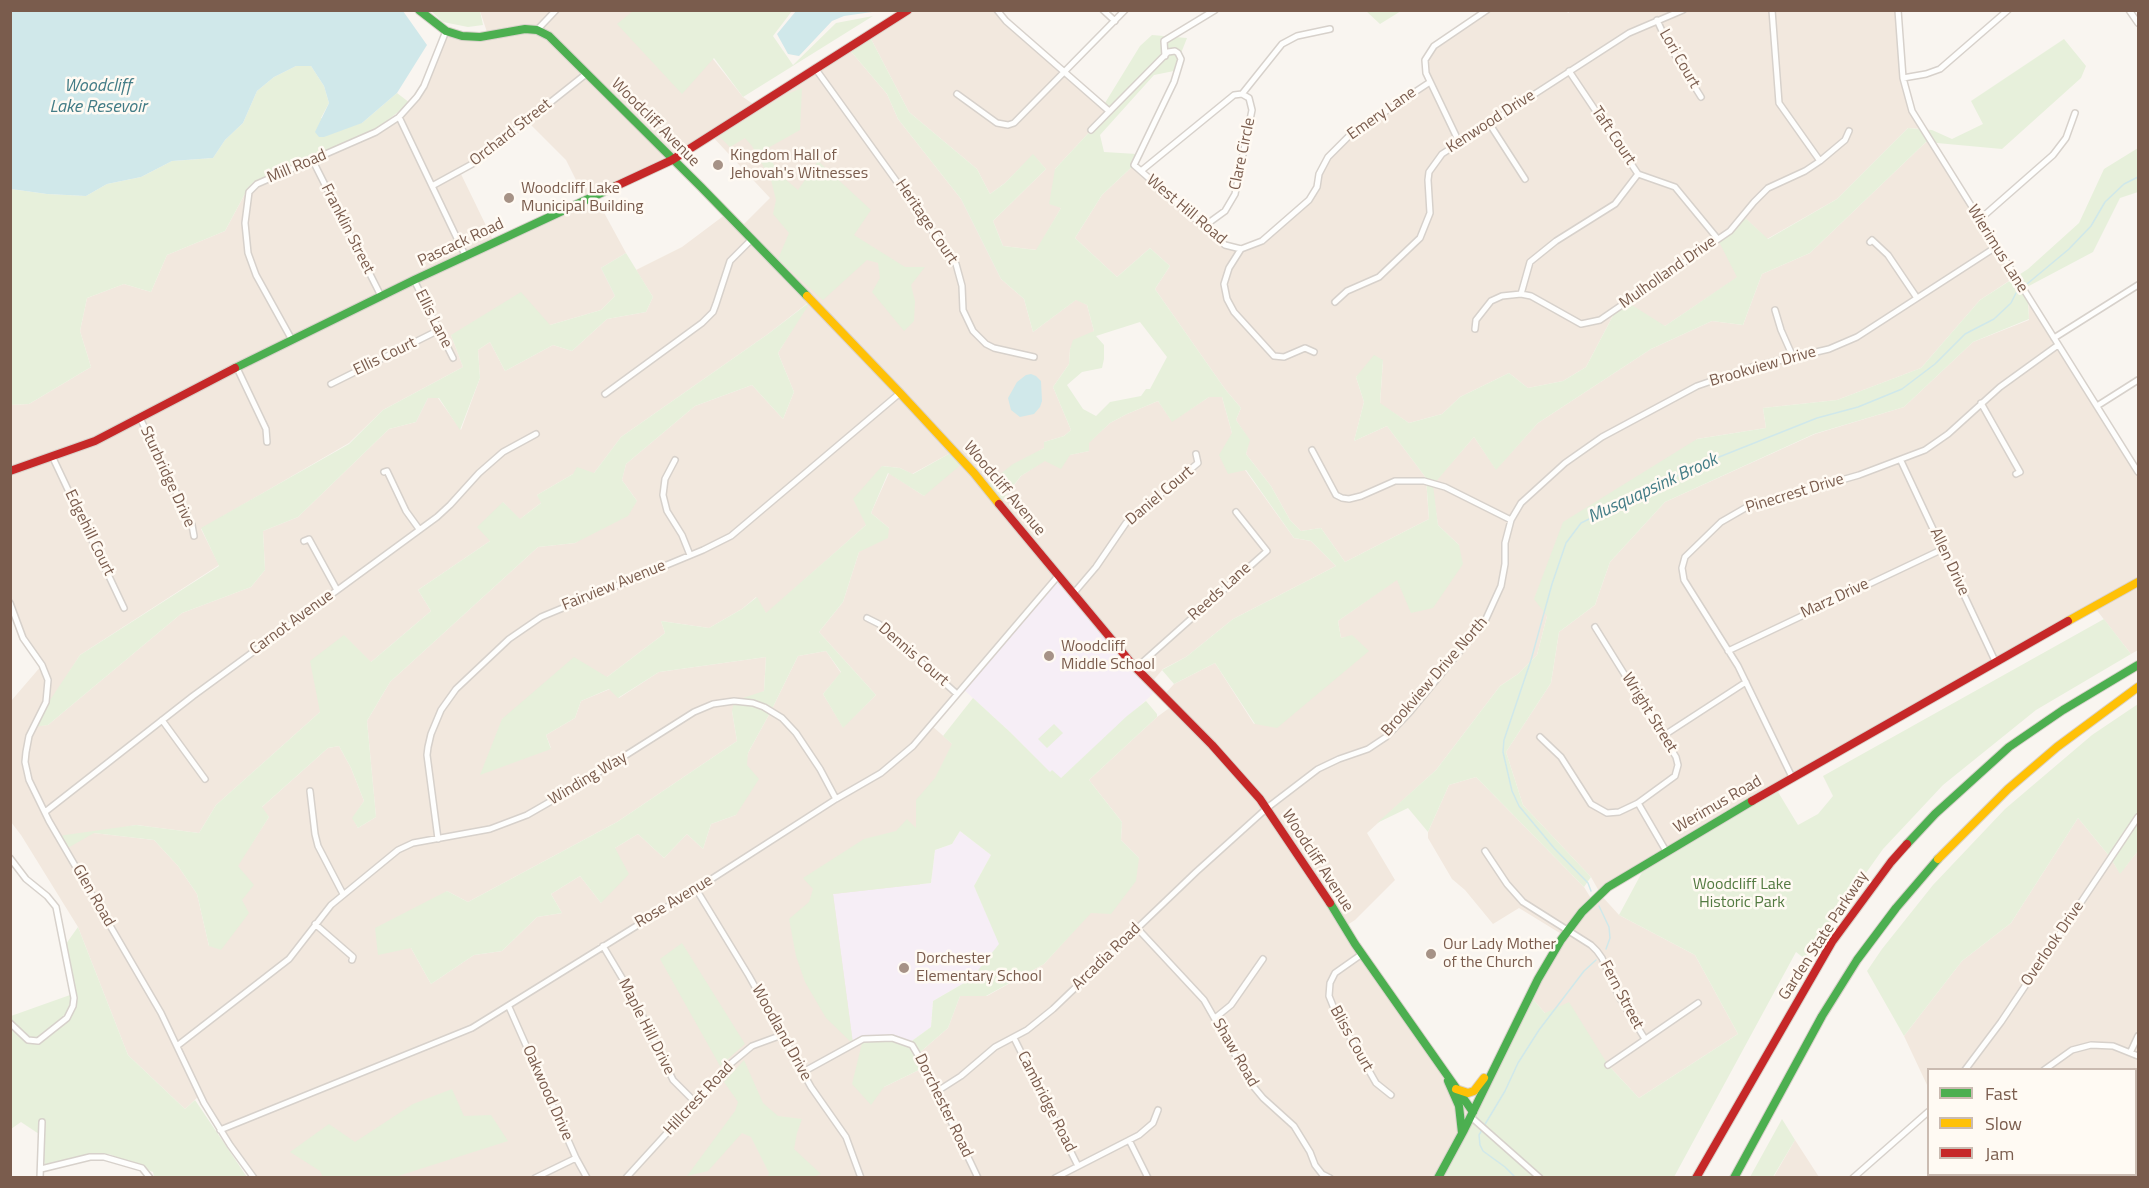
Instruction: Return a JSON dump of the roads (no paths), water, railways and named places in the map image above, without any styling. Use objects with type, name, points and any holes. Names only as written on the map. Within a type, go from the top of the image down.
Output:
[{"type":"main road","points":[[419,10],[446,31],[471,37],[525,29],[537,30]]},
{"type":"main road","name":"Pascack Road","points":[[10,471],[53,458],[95,441],[465,255],[672,160],[908,10]]},
{"type":"main road","name":"Woodcliff Avenue","points":[[537,30],[557,42],[900,393],[974,473],[1137,668],[1230,764],[1267,808],[1362,954],[1472,1115]]},
{"type":"main road","name":"Werimus Road","points":[[1438,1178],[1472,1115],[1496,1062],[1540,977],[1567,930],[1608,887],[1792,777],[2139,582]]},
{"type":"main road","name":"Garden State Parkway","points":[[1696,1178],[1832,942],[1891,862],[1951,798],[2009,747],[2063,710],[2139,665]]},
{"type":"main road","points":[[1734,1178],[1822,1016],[1857,960],[1896,908],[1938,859],[2007,789],[2057,747],[2139,687]]},
{"type":"main road","points":[[1456,1089],[1468,1093],[1474,1091],[1496,1062]]},
{"type":"main road","points":[[1448,1077],[1450,1090],[1459,1106],[1462,1134]]},
{"type":"street","points":[[537,30],[556,10]]},
{"type":"street","points":[[997,10],[1006,21],[1109,111]]},
{"type":"street","points":[[1103,10],[1115,21]]},
{"type":"street","points":[[957,94],[995,122],[1008,125],[1019,120],[1125,10]]},
{"type":"street","points":[[1091,130],[1165,56],[1164,41],[1215,10]]},
{"type":"street","points":[[1459,142],[1430,82],[1425,66],[1430,49],[1487,10]]},
{"type":"street","name":"Kenwood Drive","points":[[1335,302],[1347,291],[1379,277],[1420,238],[1430,213],[1429,172],[1437,159],[1459,142],[1629,33],[1683,10]]},
{"type":"street","points":[[1772,10],[1779,103],[1820,161]]},
{"type":"street","name":"Wierimus Lane","points":[[1898,10],[1903,78],[1912,111],[2139,472]]},
{"type":"street","points":[[1903,78],[1940,69],[2008,10]]},
{"type":"street","points":[[2129,10],[2139,23]]},
{"type":"street","name":"Lori Court","points":[[1657,20],[1668,44],[1701,97]]},
{"type":"street","points":[[1242,94],[1282,44],[1297,36],[1330,29]]},
{"type":"street","name":"Mill Road","points":[[292,340],[251,264],[245,237],[247,197],[257,184],[376,132],[399,117],[424,86],[446,31]]},
{"type":"street","name":"West Hill Road","points":[[1165,56],[1168,52],[1175,51],[1181,59],[1167,98],[1134,165],[1225,245],[1241,249],[1229,268],[1224,284],[1227,299],[1234,312],[1274,356],[1284,357],[1305,348],[1314,352]]},
{"type":"street","name":"Heritage Court","points":[[815,68],[951,256],[960,276],[963,309],[973,331],[986,344],[994,348],[1034,357]]},
{"type":"street","name":"Taft Court","points":[[1569,71],[1638,174],[1675,187],[1717,238]]},
{"type":"street","name":"Orchard Street","points":[[432,186],[474,163],[586,74]]},
{"type":"street","name":"Emery Lane","points":[[1241,249],[1262,241],[1309,200],[1317,187],[1319,174],[1328,157],[1350,135],[1430,82]]},
{"type":"street","name":"Clare Circle","points":[[1141,171],[1234,95],[1242,94],[1249,98],[1253,105],[1235,194],[1225,211],[1203,227]]},
{"type":"street","points":[[1979,220],[2053,155],[2066,138],[2075,113]]},
{"type":"street","points":[[399,117],[465,255]]},
{"type":"street","points":[[1489,123],[1525,179]]},
{"type":"street","name":"Mulholland Drive","points":[[1521,294],[1531,296],[1581,324],[1600,320],[1730,231],[1768,188],[1805,171],[1820,161],[1845,140],[1849,131]]},
{"type":"street","name":"Franklin Street","points":[[313,161],[381,296]]},
{"type":"street","points":[[1475,329],[1476,320],[1491,301],[1502,296],[1521,294],[1530,262],[1556,241],[1615,204],[1638,174]]},
{"type":"street","points":[[605,394],[702,323],[713,312],[730,261],[751,240]]},
{"type":"street","points":[[1870,243],[1872,240],[1888,255],[1917,298]]},
{"type":"street","name":"Brookview Drive","points":[[1511,520],[1521,503],[1545,479],[1611,432],[1679,395],[1715,379],[1829,349],[1850,341],[1996,247]]},
{"type":"street","name":"Ellis Lane","points":[[414,280],[453,358]]},
{"type":"street","points":[[2054,338],[2139,285]]},
{"type":"street","points":[[1774,310],[1793,357]]},
{"type":"street","name":"Ellis Court","points":[[331,384],[439,330]]},
{"type":"street","name":"Pinecrest Drive","points":[[1792,777],[1746,682],[1684,580],[1682,568],[1688,552],[1721,522],[1747,507],[1859,475],[1901,460],[1937,442],[1981,403],[2058,345]]},
{"type":"street","points":[[237,368],[266,429],[267,442]]},
{"type":"street","points":[[2097,406],[2139,380]]},
{"type":"street","name":"Fairview Avenue","points":[[438,839],[427,756],[435,722],[447,699],[456,689],[508,639],[541,617],[716,544],[745,526],[900,393]]},
{"type":"street","points":[[1981,403],[2020,472],[2016,474]]},
{"type":"street","name":"Sturbridge Drive","points":[[140,418],[192,525],[194,536]]},
{"type":"street","name":"Carnot Avenue","points":[[45,812],[162,720],[450,505],[490,462],[514,445],[536,434]]},
{"type":"street","points":[[1312,450],[1336,495],[1342,498],[1360,496],[1395,480],[1424,481],[1445,487],[1511,520]]},
{"type":"street","name":"Daniel Court","points":[[1073,594],[1096,567],[1126,523],[1198,463],[1197,454]]},
{"type":"street","name":"Edgehill Court","points":[[53,458],[124,608]]},
{"type":"street","points":[[675,460],[665,480],[663,495],[667,511],[682,535],[690,555]]},
{"type":"street","name":"Allen Drive","points":[[1901,460],[1997,663]]},
{"type":"street","points":[[384,472],[387,471],[406,511],[419,529]]},
{"type":"street","name":"Reeds Lane","points":[[1137,668],[1268,551],[1236,512]]},
{"type":"street","name":"Brookview Drive North","points":[[1267,808],[1318,769],[1378,743],[1409,712],[1491,611],[1501,586],[1506,533],[1511,520]]},
{"type":"street","points":[[304,541],[309,539],[337,590]]},
{"type":"street","name":"Marz Drive","points":[[1728,651],[1943,549]]},
{"type":"street","name":"Rose Avenue","points":[[220,1130],[453,1037],[509,1007],[836,799],[881,773],[903,756],[1058,576]]},
{"type":"street","name":"Glen Road","points":[[10,603],[16,624],[42,665],[48,680],[48,695],[29,736],[25,762],[29,780],[45,812],[142,978],[197,1090],[220,1130],[254,1178]]},
{"type":"street","name":"Dennis Court","points":[[867,618],[879,624],[957,694]]},
{"type":"street","name":"Wright Street","points":[[1595,627],[1676,757],[1677,771],[1671,780],[1638,803]]},
{"type":"street","points":[[1663,736],[1746,682]]},
{"type":"street","name":"Winding Way","points":[[177,1046],[289,959],[323,913],[398,850],[413,843],[490,830],[527,815],[694,712],[723,702],[753,703],[782,718],[820,769],[836,799]]},
{"type":"street","points":[[162,720],[205,779]]},
{"type":"street","points":[[1540,737],[1561,756],[1596,808],[1613,813],[1638,803],[1666,851]]},
{"type":"street","points":[[310,791],[318,846],[343,894]]},
{"type":"street","name":"Arcadia Road","points":[[936,1092],[961,1076],[995,1047],[1014,1038],[1053,1009],[1267,808]]},
{"type":"street","name":"Overlook Drive","points":[[1966,1068],[2001,1022],[2139,817]]},
{"type":"street","name":"Fern Street","points":[[1485,851],[1507,884],[1523,902],[1591,945],[1602,958],[1615,990],[1645,1039]]},
{"type":"street","points":[[10,858],[26,879],[47,896],[56,907],[74,998],[67,1018],[38,1041],[28,1040],[10,1023]]},
{"type":"street","name":"Woodland Drive","points":[[696,890],[803,1072],[846,1137],[861,1178]]},
{"type":"street","points":[[315,924],[353,957],[352,960]]},
{"type":"street","name":"Shaw Road","points":[[1137,928],[1193,987],[1215,1018],[1253,1086],[1294,1126],[1315,1165],[1322,1174],[1330,1178]]},
{"type":"street","name":"Maple Hill Drive","points":[[603,946],[634,998],[673,1080],[695,1102]]},
{"type":"street","name":"Bliss Court","points":[[1362,954],[1335,973],[1330,982],[1329,996],[1335,1011],[1376,1083],[1391,1095]]},
{"type":"street","points":[[1215,1018],[1231,1005],[1263,959]]},
{"type":"street","points":[[1608,1065],[1698,1004]]},
{"type":"street","name":"Oakwood Drive","points":[[509,1007],[587,1178]]},
{"type":"street","name":"Hillcrest Road","points":[[626,1178],[741,1054],[752,1046],[782,1035]]},
{"type":"street","points":[[2131,1051],[2139,1036]]},
{"type":"street","name":"Dorchester Road","points":[[803,1072],[863,1039],[892,1038],[912,1045],[925,1067],[978,1178]]},
{"type":"street","name":"Cambridge Road","points":[[1014,1038],[1078,1166]]},
{"type":"street","points":[[2047,1068],[2072,1050],[2102,1044],[2131,1051],[2139,1056]]},
{"type":"street","points":[[1055,1178],[1148,1129],[1158,1110]]},
{"type":"street","points":[[1853,1178],[1927,1114]]},
{"type":"street","points":[[1472,1115],[1480,1125],[1540,1178]]},
{"type":"street","points":[[40,1178],[42,1122]]},
{"type":"street","points":[[1129,1140],[1148,1178]]},
{"type":"street","points":[[42,1169],[90,1157],[104,1157],[142,1168],[150,1178]]},
{"type":"street","points":[[535,1178],[576,1158]]},
{"type":"water","name":"Woodcliff Lake Resevoir","points":[[11,10],[403,11],[427,45],[397,93],[362,123],[319,137],[315,132],[329,103],[324,86],[311,66],[296,66],[274,77],[257,91],[243,123],[225,140],[213,158],[172,161],[141,177],[107,184],[86,196],[47,194],[11,189]]},
{"type":"water","points":[[796,11],[879,11],[844,16],[832,21],[799,56],[788,54],[777,34]]},
{"type":"water","points":[[1031,374],[1041,381],[1042,401],[1034,414],[1020,417],[1011,410],[1008,398],[1017,382]]},
{"type":"waterway","name":"Musquapsink Brook","points":[[2027,284],[2069,249],[2091,226],[2105,202],[2124,184],[2138,177]]},
{"type":"waterway","name":"Musquapsink Brook","points":[[1591,891],[1588,883],[1554,848],[1519,806],[1512,791],[1503,752],[1504,740],[1566,543],[1581,523],[1699,465],[1817,418],[1858,407],[1902,389],[1935,364],[1965,334],[1994,319],[2011,303],[2016,293]]},
{"type":"waterway","name":"Musquapsink Brook","points":[[1599,906],[1609,927],[1610,938],[1606,949]]},
{"type":"waterway","name":"Musquapsink Brook","points":[[1484,1126],[1505,1091],[1518,1063],[1539,1030],[1584,971],[1596,960]]},
{"type":"waterway","name":"Musquapsink Brook","points":[[1482,1130],[1479,1135],[1483,1151],[1516,1178]]},
{"type":"place","name":"Kingdom Hall of Jehovah's Witnesses","points":[[718,165]]},
{"type":"place","name":"Woodcliff Lake Municipal Building","points":[[509,198]]},
{"type":"place","name":"Woodcliff Middle School","points":[[1049,656]]},
{"type":"place","name":"Our Lady Mother of the Church","points":[[1431,954]]},
{"type":"place","name":"Dorchester Elementary School","points":[[904,968]]},
{"type":"park label","name":"Woodcliff Lake Historic Park","points":[[1742,894]]}]
